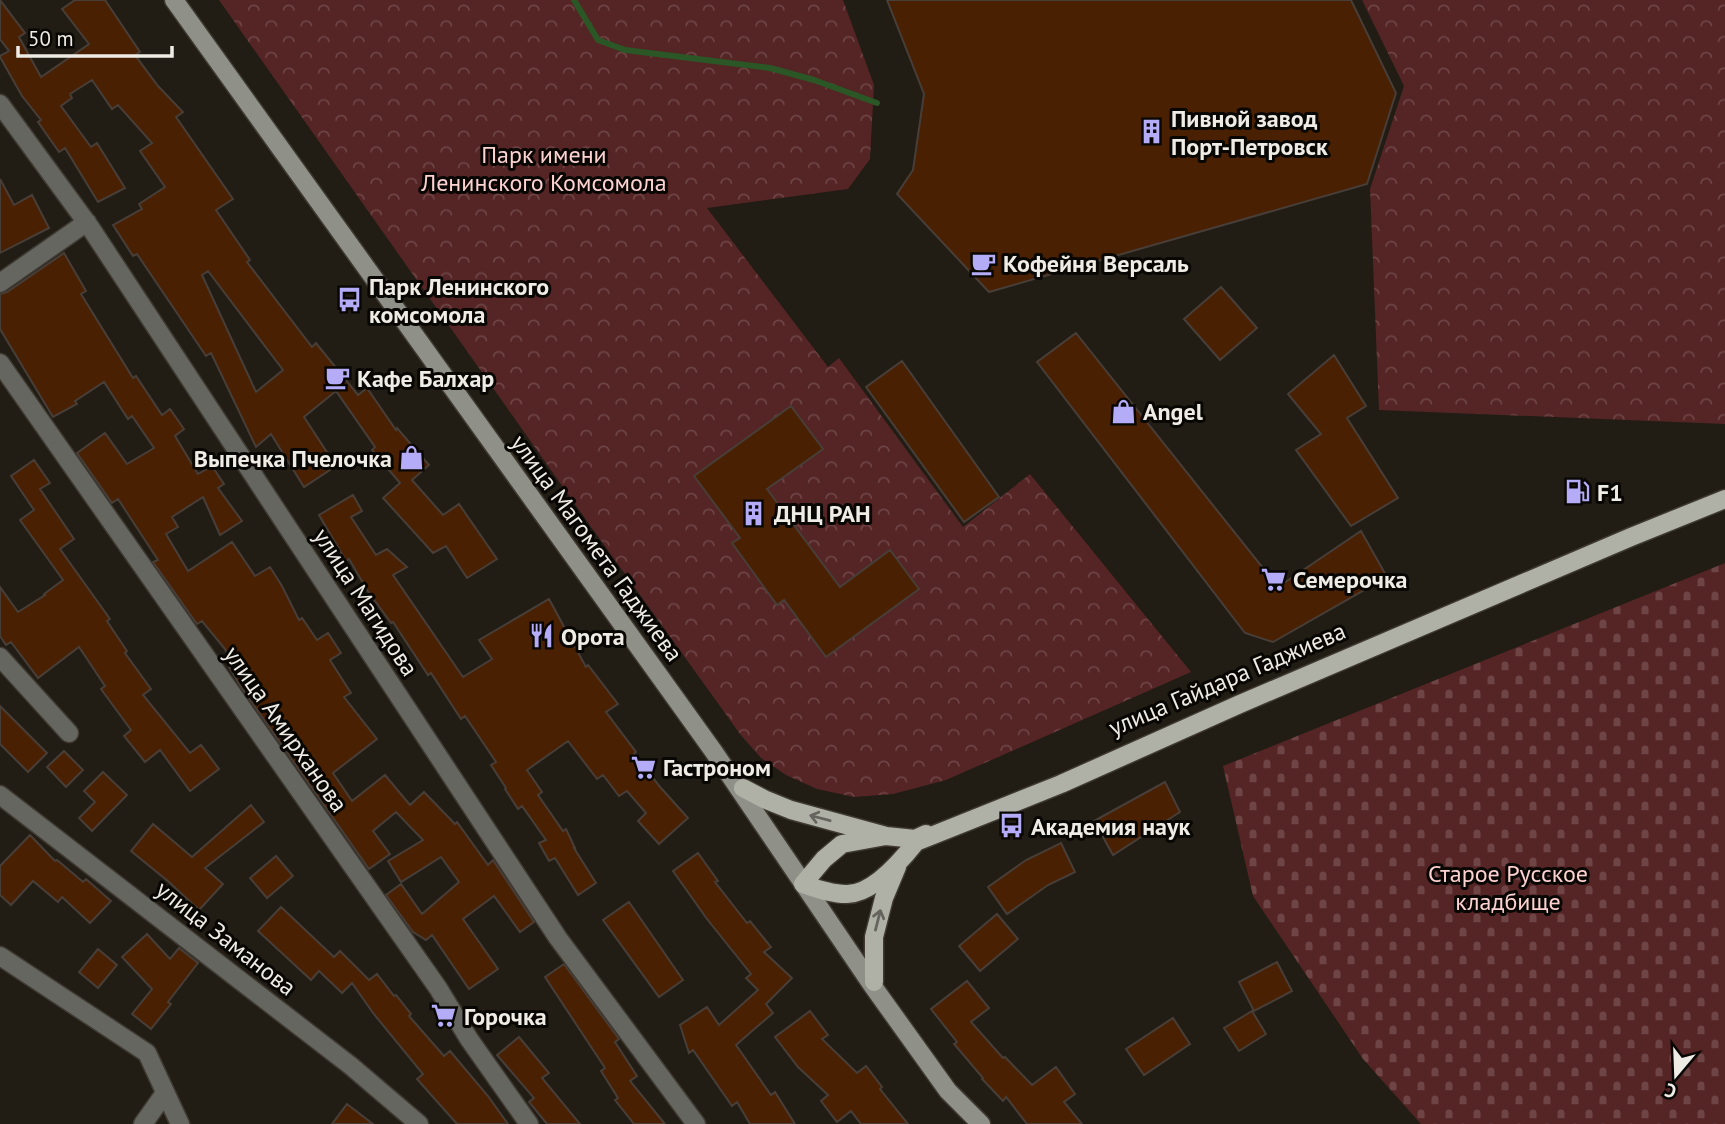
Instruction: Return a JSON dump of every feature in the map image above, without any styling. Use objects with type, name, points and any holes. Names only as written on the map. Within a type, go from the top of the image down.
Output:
[{"type":"main road","name":"улица Магомета Гаджиева","points":[[174,0],[714,752],[874,982],[951,1088],[987,1124]]},
{"type":"main road","name":"улица Магомета Гаджиева","points":[[182,0],[743,788],[872,985],[948,1091],[981,1124]]},
{"type":"main road","name":"улица Гайдара Гаджиева","points":[[743,788],[791,810],[886,836],[915,839],[1584,552],[1725,497]]},
{"type":"main road","name":"улица Гайдара Гаджиева","points":[[900,862],[916,842],[1061,784],[1240,704],[1725,497]]},
{"type":"main road","points":[[886,836],[842,844],[824,859],[806,883],[846,894],[860,892],[900,862]]},
{"type":"main road","points":[[874,982],[874,937],[884,898],[900,862]]},
{"type":"street","name":"улица Магидова","points":[[0,104],[87,222],[558,938],[696,1124]]},
{"type":"street","points":[[0,283],[87,222]]},
{"type":"street","name":"улица Амирханова","points":[[0,363],[438,988],[469,1039],[528,1124]]},
{"type":"street","points":[[0,657],[69,733]]},
{"type":"street","name":"улица Заманова","points":[[0,795],[352,1066],[419,1124]]},
{"type":"street","points":[[0,956],[147,1053],[180,1124]]},
{"type":"street","points":[[143,1124],[165,1093]]},
{"type":"green space","name":"Парк имени Ленинского Комсомола","points":[[219,0],[843,0],[874,85],[870,159],[848,189],[707,208],[828,367],[839,358],[963,527],[1030,474],[1191,672],[946,780],[893,794],[854,797],[817,789],[786,775],[761,758],[740,734],[589,524]]},
{"type":"green space","points":[[1362,0],[1725,0],[1725,424],[1379,410],[1370,189],[1404,86]]},
{"type":"green space","name":"Старое Русское кладбище","points":[[1725,563],[1725,1124],[1421,1124],[1363,1059],[1253,896],[1223,766]]},
{"type":"building","points":[[0,0],[25,33],[19,37],[41,77],[89,44],[62,9],[75,0],[105,0],[140,52],[135,55],[158,86],[183,112],[176,117],[233,199],[216,210],[250,260],[247,262],[312,347],[316,343],[358,395],[367,388],[396,430],[397,428],[429,465],[412,480],[443,515],[459,504],[497,559],[467,578],[446,546],[433,553],[383,498],[400,483],[372,450],[375,447],[336,391],[304,417],[336,466],[304,487],[271,434],[256,447],[211,353],[206,356],[137,254],[133,256],[113,225],[142,209],[139,204],[165,187],[140,151],[152,143],[118,105],[112,109],[92,80],[70,94],[72,98],[61,106],[91,147],[97,143],[125,188],[98,202],[65,148],[59,152],[38,122],[41,120],[22,96],[0,57],[9,51],[0,39]],"holes":[[[208,271],[283,370],[256,392],[202,275]]]},
{"type":"building","name":"Пивной завод Порт-Петровск","points":[[887,0],[1351,0],[1396,93],[1367,184],[989,292],[897,194],[913,170],[924,94]]},
{"type":"building","points":[[0,179],[14,205],[32,195],[49,228],[0,253]]},
{"type":"building","points":[[64,253],[86,291],[81,294],[133,378],[136,376],[162,415],[170,409],[184,429],[175,436],[198,474],[212,466],[224,484],[218,488],[242,521],[220,535],[203,497],[172,517],[178,527],[166,534],[188,571],[232,542],[255,576],[270,567],[299,620],[302,618],[317,640],[328,633],[341,653],[330,660],[351,693],[344,697],[377,739],[333,773],[352,801],[385,775],[410,805],[424,792],[455,824],[457,822],[488,865],[493,860],[534,922],[520,932],[494,896],[463,919],[498,969],[469,989],[432,935],[426,940],[413,932],[386,895],[401,884],[422,914],[459,882],[441,857],[401,882],[388,861],[423,840],[396,812],[373,831],[390,854],[369,869],[241,687],[229,667],[232,665],[225,649],[202,621],[197,624],[153,562],[158,560],[118,499],[112,503],[77,453],[105,433],[127,464],[154,448],[132,416],[128,419],[104,382],[75,401],[77,404],[53,417],[0,329],[0,294]]},
{"type":"building","points":[[1221,287],[1257,328],[1220,360],[1184,319]]},
{"type":"building","points":[[1076,333],[1278,587],[1361,531],[1387,577],[1273,642],[1245,633],[1037,362]]},
{"type":"building","points":[[1334,355],[1366,406],[1347,418],[1398,498],[1351,526],[1296,450],[1321,434],[1288,394]]},
{"type":"building","points":[[902,361],[999,497],[964,522],[866,387]]},
{"type":"building","name":"ДНЦ РАН","points":[[791,406],[823,449],[767,489],[840,587],[890,550],[919,589],[826,657],[784,600],[777,605],[732,543],[740,538],[694,476]]},
{"type":"building","points":[[34,460],[50,483],[40,489],[74,539],[60,549],[110,619],[107,621],[127,651],[125,653],[151,689],[143,695],[190,753],[201,745],[219,769],[190,791],[160,750],[145,762],[124,736],[131,730],[101,689],[105,686],[79,647],[38,678],[11,642],[6,645],[0,636],[0,587],[18,612],[63,580],[20,520],[34,510],[11,476]]},
{"type":"building","points":[[353,495],[362,511],[351,517],[376,555],[387,549],[407,567],[393,575],[463,677],[492,659],[479,640],[549,599],[586,667],[588,665],[618,704],[606,712],[636,752],[634,754],[688,818],[659,844],[638,821],[646,813],[627,791],[619,796],[603,775],[597,779],[568,741],[527,770],[542,792],[538,795],[563,831],[566,829],[574,848],[596,883],[578,895],[555,858],[549,861],[539,843],[546,840],[522,806],[518,809],[491,765],[496,762],[465,716],[461,719],[431,673],[428,675],[393,622],[391,623],[367,590],[349,559],[346,561],[319,515]]},
{"type":"building","points":[[0,706],[47,753],[28,772],[0,744]]},
{"type":"building","points":[[64,751],[83,770],[66,787],[47,767]]},
{"type":"building","points":[[103,772],[127,795],[92,831],[79,818],[95,802],[84,791]]},
{"type":"building","points":[[1165,782],[1180,812],[1113,855],[1094,821]]},
{"type":"building","points":[[251,805],[264,822],[205,868],[223,884],[199,910],[131,851],[153,824],[192,857]]},
{"type":"building","points":[[30,835],[55,861],[83,882],[86,879],[111,901],[90,923],[62,897],[58,902],[33,881],[11,905],[0,895],[0,866]]},
{"type":"building","points":[[1061,843],[1075,872],[1048,885],[1007,914],[988,887],[1026,860]]},
{"type":"building","points":[[698,853],[718,881],[715,882],[747,923],[750,921],[771,947],[764,952],[792,978],[766,1004],[773,1013],[736,1045],[771,1095],[775,1092],[795,1124],[750,1124],[737,1102],[732,1106],[693,1050],[689,1053],[680,1025],[707,1007],[719,1025],[758,990],[746,978],[751,974],[673,871]]},
{"type":"building","points":[[276,856],[293,876],[267,898],[250,878]]},
{"type":"building","points":[[629,902],[683,980],[659,997],[603,920]]},
{"type":"building","points":[[281,907],[334,957],[340,951],[369,980],[377,974],[444,1056],[450,1051],[508,1124],[457,1124],[417,1079],[423,1074],[352,983],[342,993],[319,971],[311,980],[258,931]]},
{"type":"building","points":[[997,914],[1018,939],[980,971],[959,946]]},
{"type":"building","points":[[147,934],[170,959],[179,948],[198,963],[151,1029],[132,1014],[152,989],[122,957]]},
{"type":"building","points":[[98,949],[117,965],[98,988],[79,972]]},
{"type":"building","points":[[1277,962],[1292,991],[1254,1011],[1239,982]]},
{"type":"building","points":[[564,964],[619,1039],[615,1042],[637,1076],[630,1081],[665,1124],[634,1124],[615,1100],[618,1098],[601,1071],[605,1068],[545,977]]},
{"type":"building","points":[[967,981],[989,1008],[971,1022],[1032,1085],[1056,1067],[1075,1094],[1064,1102],[1082,1124],[1027,1124],[1006,1097],[1003,1101],[982,1079],[931,1009]]},
{"type":"building","points":[[810,1011],[828,1035],[822,1039],[857,1073],[866,1066],[882,1087],[880,1089],[908,1124],[861,1124],[851,1111],[837,1122],[821,1101],[828,1095],[798,1067],[775,1037]]},
{"type":"building","points":[[1252,1011],[1266,1034],[1239,1051],[1224,1028]]},
{"type":"building","points":[[1173,1018],[1190,1044],[1144,1075],[1126,1049]]},
{"type":"building","points":[[519,1037],[549,1073],[542,1078],[580,1124],[547,1124],[529,1102],[534,1098],[497,1055]]},
{"type":"building","points":[[347,1104],[373,1124],[332,1124]]},
{"type":"waterway","points":[[574,0],[598,40],[625,50],[770,68],[814,80],[877,103]]},
{"type":"place","name":"Пивной завод Порт-Петровск","points":[[1151,132]]},
{"type":"place","name":"Кофейня Версаль","points":[[983,263]]},
{"type":"place","name":"Парк Ленинского комсомола","points":[[349,300]]},
{"type":"place","name":"Кафе Балхар","points":[[337,378]]},
{"type":"place","name":"Angel","points":[[1123,411]]},
{"type":"place","name":"Выпечка Пчелочка","points":[[412,458]]},
{"type":"place","name":"F1","points":[[1577,492]]},
{"type":"place","name":"ДНЦ РАН","points":[[754,513]]},
{"type":"place","name":"Семерочка","points":[[1273,579]]},
{"type":"place","name":"Орота","points":[[541,636]]},
{"type":"place","name":"Гастроном","points":[[643,767]]},
{"type":"place","name":"Академия наук","points":[[1011,826]]},
{"type":"place","name":"Горочка","points":[[444,1016]]}]
